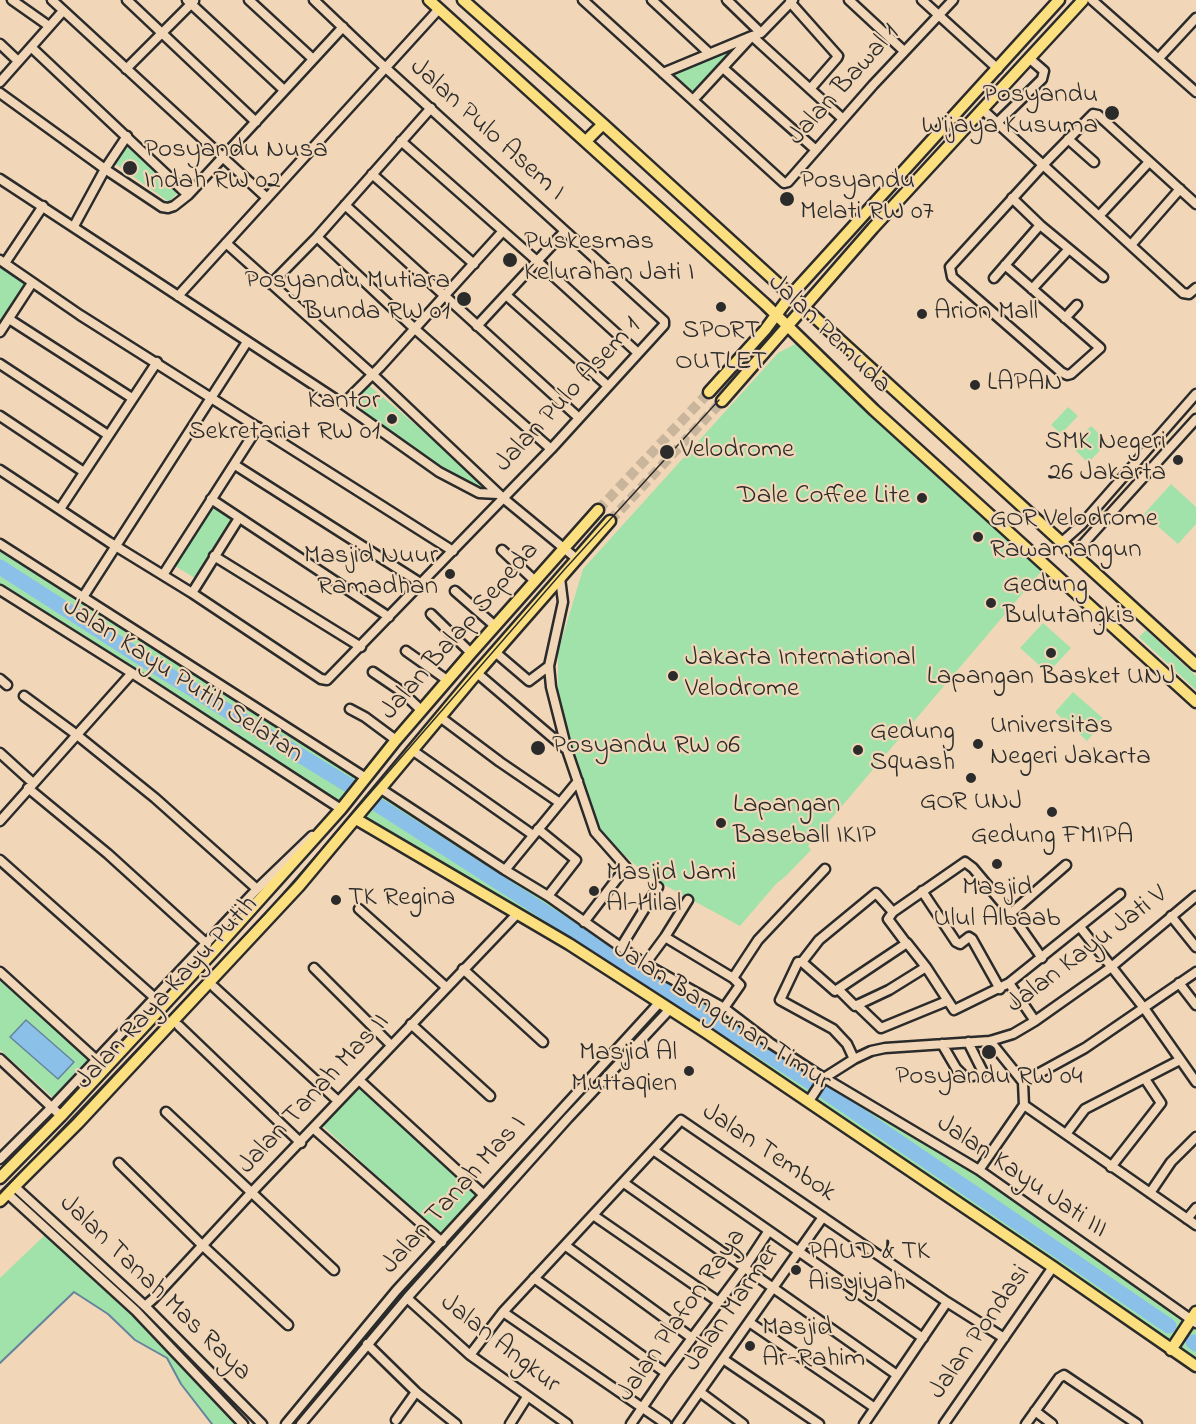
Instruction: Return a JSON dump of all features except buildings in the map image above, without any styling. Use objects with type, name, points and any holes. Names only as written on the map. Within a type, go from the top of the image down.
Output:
[{"type":"main road","name":"Jalan Pemuda","points":[[429,0],[777,315],[874,410],[1196,702]]},
{"type":"main road","name":"Jalan Pemuda","points":[[463,0],[603,124],[1196,665]]},
{"type":"main road","points":[[709,392],[777,315],[791,295],[1059,0]]},
{"type":"main road","points":[[722,400],[803,306],[1083,0]]},
{"type":"main road","points":[[586,141],[603,124]]},
{"type":"main road","name":"Jalan Balap Sepeda","points":[[344,805],[421,710],[598,510]]},
{"type":"main road","name":"Jalan Balap Sepeda","points":[[359,815],[477,673],[610,521]]},
{"type":"main road","points":[[421,710],[438,720]]},
{"type":"main road","name":"Jalan Raya Kayu Putih","points":[[0,1178],[61,1116],[101,1064],[176,993],[344,805]]},
{"type":"main road","name":"Jalan Raya Kayu Putih","points":[[8,1194],[299,886],[359,815]]},
{"type":"main road","name":"Jalan Bangunan Timur","points":[[359,815],[569,944],[810,1099],[1196,1366]]},
{"type":"main road","points":[[176,993],[188,1005]]},
{"type":"main road","points":[[1172,1349],[1193,1319]]},
{"type":"street","points":[[12,0],[49,26]]},
{"type":"street","points":[[52,0],[267,198]]},
{"type":"street","points":[[127,0],[256,122]]},
{"type":"street","points":[[249,0],[313,59]]},
{"type":"street","name":"Jalan Pulo Asem I","points":[[314,0],[665,323]]},
{"type":"street","points":[[583,0],[693,100],[792,1],[838,56],[810,89]]},
{"type":"street","points":[[652,0],[709,53]]},
{"type":"street","points":[[726,0],[810,89],[843,119]]},
{"type":"street","points":[[849,0],[904,51]]},
{"type":"street","points":[[922,0],[998,69]]},
{"type":"street","name":"Jalan Bawal 1","points":[[693,100],[783,183],[788,182],[904,51],[953,0]]},
{"type":"street","points":[[1092,0],[1196,92]]},
{"type":"street","points":[[126,69],[191,1],[284,90]]},
{"type":"street","points":[[178,296],[439,9]]},
{"type":"street","points":[[0,82],[63,11]]},
{"type":"street","points":[[1159,58],[1195,19]]},
{"type":"street","points":[[0,93],[105,169],[164,208],[174,206],[188,195],[343,27]]},
{"type":"street","points":[[663,73],[757,35]]},
{"type":"street","points":[[0,44],[18,61]]},
{"type":"street","points":[[31,47],[188,195]]},
{"type":"street","points":[[997,123],[1042,79],[1044,71],[1030,58]]},
{"type":"street","points":[[723,68],[816,150]]},
{"type":"street","points":[[271,284],[317,237],[431,108]]},
{"type":"street","points":[[983,110],[1186,295],[1196,288]]},
{"type":"street","points":[[1005,266],[1100,348],[1071,374],[1067,375],[952,276],[950,267],[1042,165],[1093,114],[1096,114],[1196,204]]},
{"type":"street","points":[[74,226],[105,169],[127,136]]},
{"type":"street","points":[[1068,139],[1094,162]]},
{"type":"street","points":[[401,141],[638,353]]},
{"type":"street","points":[[1099,216],[1149,162]]},
{"type":"street","points":[[372,174],[474,264]]},
{"type":"street","points":[[0,179],[342,404],[439,472],[479,493],[501,496]]},
{"type":"street","points":[[1131,245],[1180,189]]},
{"type":"street","points":[[1012,198],[1040,225],[1103,277]]},
{"type":"street","points":[[345,205],[579,418]]},
{"type":"street","points":[[43,206],[2,262],[453,551]]},
{"type":"street","points":[[994,278],[1040,225]]},
{"type":"street","points":[[342,404],[415,329],[503,231]]},
{"type":"street","points":[[477,326],[565,231]]},
{"type":"street","points":[[317,237],[415,329],[551,449]]},
{"type":"street","points":[[226,243],[372,374],[501,496],[578,559]]},
{"type":"street","points":[[1032,289],[1069,249]]},
{"type":"street","points":[[0,332],[32,282]]},
{"type":"street","points":[[506,295],[608,386]]},
{"type":"street","points":[[1065,318],[1077,305]]},
{"type":"street","points":[[9,318],[132,398]]},
{"type":"street","name":"Jalan Pulo Asem 1","points":[[192,592],[323,680],[329,679],[422,584],[501,496],[551,449],[665,323]]},
{"type":"street","points":[[83,597],[247,342]]},
{"type":"street","points":[[60,509],[157,362]]},
{"type":"street","points":[[0,364],[108,435]]},
{"type":"street","points":[[1062,542],[1081,525],[1196,394]]},
{"type":"street","points":[[0,416],[84,472]]},
{"type":"street","points":[[1074,554],[1196,419]]},
{"type":"street","points":[[163,575],[258,427]]},
{"type":"street","points":[[235,465],[422,584]]},
{"type":"street","points":[[0,470],[115,546],[192,592],[239,518]]},
{"type":"street","points":[[211,499],[389,617]]},
{"type":"street","points":[[1081,525],[1092,534]]},
{"type":"street","points":[[0,544],[363,781]]},
{"type":"street","points":[[502,550],[536,580]]},
{"type":"street","points":[[214,556],[361,647]]},
{"type":"street","points":[[560,578],[562,602],[549,666],[550,687],[567,750],[595,832],[626,867],[584,922]]},
{"type":"street","name":"Jalan Kayu Putih Selatan","points":[[0,590],[344,805]]},
{"type":"street","points":[[455,591],[495,626]]},
{"type":"street","points":[[431,614],[471,653]]},
{"type":"street","points":[[406,651],[447,680]]},
{"type":"street","points":[[495,652],[529,681],[549,666]]},
{"type":"street","points":[[373,672],[421,710]]},
{"type":"street","points":[[0,821],[132,673]]},
{"type":"street","points":[[477,673],[567,750]]},
{"type":"street","points":[[24,696],[155,798],[257,889]]},
{"type":"street","points":[[350,709],[396,740]]},
{"type":"street","points":[[438,720],[560,803]]},
{"type":"street","points":[[412,750],[576,860],[548,896]]},
{"type":"street","points":[[0,753],[31,786],[207,944]]},
{"type":"street","points":[[505,870],[578,781]]},
{"type":"street","name":"Jalan Kayu Jati III","points":[[378,792],[548,896],[645,963],[724,1008],[770,1043],[824,1079],[979,1170],[1193,1319]]},
{"type":"street","name":"Jalan Raya Kayu Putih","points":[[0,1159],[52,1107],[101,1064],[155,998],[257,889],[299,846],[327,823]]},
{"type":"street","points":[[0,860],[155,998]]},
{"type":"street","points":[[1042,958],[1011,913],[974,868],[965,862],[893,912],[888,919],[926,967],[951,1008],[957,1010],[1009,983],[1042,958],[1120,894]]},
{"type":"street","points":[[1011,913],[1066,865]]},
{"type":"street","points":[[734,978],[758,939],[825,869]]},
{"type":"street","points":[[621,947],[658,887]]},
{"type":"street","points":[[922,891],[957,942],[960,944],[969,937],[972,939],[1000,989]]},
{"type":"street","points":[[854,1059],[847,1044],[833,1029],[780,1000],[797,963],[802,962],[819,940],[876,893],[893,912]]},
{"type":"street","name":"Jalan Kayu Jati V","points":[[810,1099],[824,1079],[854,1059],[871,1051],[885,1048],[990,1041],[1013,1034],[1110,968],[1196,896]]},
{"type":"street","points":[[645,963],[665,937],[687,900]]},
{"type":"street","points":[[360,909],[446,987]]},
{"type":"street","name":"Jalan Tanah Mas II","points":[[145,1306],[517,914]]},
{"type":"street","points":[[1171,916],[1196,947]]},
{"type":"street","points":[[1080,927],[1110,968],[1144,1008],[1196,1082]]},
{"type":"street","points":[[665,937],[739,983],[739,987],[724,1008]]},
{"type":"street","points":[[802,962],[832,991],[906,943]]},
{"type":"street","points":[[838,989],[852,1005],[857,1005],[889,990],[926,967]]},
{"type":"street","points":[[314,968],[391,1045]]},
{"type":"street","points":[[463,969],[543,1042]]},
{"type":"street","points":[[0,972],[101,1064]]},
{"type":"street","points":[[1023,1082],[1075,1054],[1196,972]]},
{"type":"street","points":[[1009,983],[1035,1021]]},
{"type":"street","points":[[1179,983],[1196,1005]]},
{"type":"street","points":[[214,987],[338,1101]]},
{"type":"street","points":[[857,1005],[881,1028],[947,1001]]},
{"type":"street","name":"Jalan Tanah Mas I","points":[[286,1424],[382,1307],[484,1195],[665,1006]]},
{"type":"street","name":"Jalan Tanah Mas I","points":[[301,1424],[407,1298],[665,1006]]},
{"type":"street","points":[[411,1024],[490,1096]]},
{"type":"street","points":[[179,1026],[301,1143]]},
{"type":"street","points":[[979,1170],[1024,1105],[1023,1082],[990,1041]]},
{"type":"street","points":[[942,1044],[956,1068],[964,1076],[969,1077],[980,1074],[982,1070],[968,1042]]},
{"type":"street","points":[[0,1059],[61,1116]]},
{"type":"street","points":[[1066,1134],[1082,1111],[1180,1059]]},
{"type":"street","points":[[1111,1167],[1161,1103],[1145,1079]]},
{"type":"street","points":[[358,1080],[484,1195]]},
{"type":"street","points":[[1024,1105],[1196,1225]]},
{"type":"street","points":[[166,1112],[334,1270]]},
{"type":"street","name":"Jalan Tembok","points":[[470,1355],[503,1312],[534,1278],[566,1246],[678,1122],[684,1121],[947,1302],[1004,1338]]},
{"type":"street","points":[[314,1129],[442,1242]]},
{"type":"street","points":[[1150,1193],[1171,1162],[1196,1137]]},
{"type":"street","points":[[653,1150],[923,1338]]},
{"type":"street","points":[[119,1163],[288,1325]]},
{"type":"street","points":[[624,1183],[897,1375]]},
{"type":"street","name":"Jalan Tanah Mas Raya","points":[[8,1194],[145,1306],[262,1424]]},
{"type":"street","name":"Jalan Tanah Mas Raya","points":[[8,1194],[136,1311],[243,1424]]},
{"type":"street","points":[[1187,1219],[1196,1208]]},
{"type":"street","points":[[593,1215],[719,1302]]},
{"type":"street","name":"Jalan Marmer","points":[[677,1424],[823,1217]]},
{"type":"street","name":"Jalan Plafon Raya","points":[[631,1424],[768,1232]]},
{"type":"street","points":[[566,1246],[692,1338]]},
{"type":"street","name":"Jalan Pondasi","points":[[944,1424],[1053,1267]]},
{"type":"street","points":[[534,1278],[666,1373]]},
{"type":"street","name":"Jalan Angkur","points":[[407,1298],[470,1355],[567,1424]]},
{"type":"street","points":[[864,1424],[947,1302]]},
{"type":"street","points":[[503,1312],[666,1424]]},
{"type":"street","points":[[749,1322],[875,1408]]},
{"type":"street","points":[[367,1344],[416,1392],[456,1424]]},
{"type":"street","points":[[723,1359],[819,1424]]},
{"type":"street","points":[[1026,1424],[1059,1378],[1064,1375],[1137,1424]]},
{"type":"street","points":[[396,1420],[416,1392]]},
{"type":"street","points":[[700,1392],[743,1424]]},
{"type":"street","points":[[510,1424],[527,1397]]},
{"type":"street","points":[[1035,1411],[1052,1424]]},
{"type":"green space","points":[[742,42],[696,95],[672,72]]},
{"type":"green space","points":[[126,142],[179,191],[169,202],[114,163]]},
{"type":"green space","points":[[0,264],[29,282],[1,325],[0,324]]},
{"type":"green space","points":[[803,340],[1046,566],[808,846],[811,850],[776,884],[740,926],[646,875],[601,833],[566,758],[558,699],[558,652],[583,569],[778,353]]},
{"type":"green space","points":[[365,382],[495,492],[476,489],[340,409]]},
{"type":"green space","points":[[1068,407],[1078,416],[1061,434],[1051,425]]},
{"type":"green space","points":[[1091,426],[1108,442],[1088,463],[1071,446]]},
{"type":"green space","points":[[1171,484],[1196,507],[1196,524],[1178,544],[1144,514]]},
{"type":"green space","points":[[214,503],[233,515],[195,578],[175,566]]},
{"type":"green space","points":[[0,544],[366,778],[341,809],[0,590]]},
{"type":"green space","name":"Lapangan Basket UNJ","points":[[1043,623],[1071,648],[1048,673],[1020,648]]},
{"type":"green space","points":[[1146,630],[1196,676],[1196,690],[1139,637]]},
{"type":"green space","points":[[1073,692],[1105,720],[1087,741],[1055,712]]},
{"type":"green space","points":[[381,789],[584,922],[724,1008],[770,1043],[979,1170],[1196,1323],[1196,1366],[707,1033],[356,819]]},
{"type":"green space","points":[[0,971],[103,1060],[60,1104],[0,1050]]},
{"type":"green space","points":[[359,1085],[479,1197],[442,1237],[322,1125]]},
{"type":"green space","points":[[48,1232],[114,1291],[243,1424],[212,1424],[181,1384],[167,1358],[135,1340],[108,1314],[74,1292],[0,1364],[0,1278]]},
{"type":"water","points":[[26,1020],[74,1062],[58,1079],[10,1037]]},
{"type":"waterway","points":[[0,567],[143,659],[350,786]]},
{"type":"waterway","points":[[378,805],[818,1087],[1169,1326]]},
{"type":"waterway","points":[[0,1363],[74,1292],[108,1314],[135,1340],[167,1358],[181,1384],[212,1424]]},
{"type":"tunnel","points":[[598,510],[709,392]]},
{"type":"tunnel","points":[[610,521],[722,401]]},
{"type":"tram line","points":[[0,1194],[265,914],[564,570],[719,400]]},
{"type":"place","name":"Posyandu Wijaya Kusuma","points":[[1112,113]]},
{"type":"place","name":"Posyandu Nusa Indah RW 02","points":[[130,168]]},
{"type":"place","name":"Posyandu Melati RW 07","points":[[787,199]]},
{"type":"place","name":"Puskesmas Kelurahan Jati I","points":[[510,260]]},
{"type":"place","name":"Posyandu Mutiara Bunda RW 01","points":[[464,299]]},
{"type":"place","name":"SPORT OUTLET","points":[[721,307]]},
{"type":"place","name":"Arion Mall","points":[[922,314]]},
{"type":"place","name":"LAPAN","points":[[975,385]]},
{"type":"place","name":"Kantor Sekretariat RW 01","points":[[392,419]]},
{"type":"place","name":"Velodrome","points":[[667,452]]},
{"type":"place","name":"SMK Negeri 26 Jakarta","points":[[1178,460]]},
{"type":"place","name":"Dale Coffee Lite","points":[[922,498]]},
{"type":"place","name":"GOR Velodrome Rawamangun","points":[[978,537]]},
{"type":"place","name":"Masjid Nuur Ramadhan","points":[[450,574]]},
{"type":"place","name":"Gedung Bulutangkis","points":[[991,603]]},
{"type":"place","name":"Lapangan Basket UNJ","points":[[1051,653]]},
{"type":"place","name":"Jakarta International Velodrome","points":[[673,676]]},
{"type":"place","name":"Universitas Negeri Jakarta","points":[[978,744]]},
{"type":"place","name":"Posyandu RW 06","points":[[538,748]]},
{"type":"place","name":"Gedung Squash","points":[[858,750]]},
{"type":"place","name":"GOR UNJ","points":[[971,778]]},
{"type":"place","name":"Gedung FMIPA","points":[[1052,812]]},
{"type":"place","name":"Lapangan Baseball IKIP","points":[[721,823]]},
{"type":"place","name":"Masjid Ulul Albaab","points":[[997,864]]},
{"type":"place","name":"Masjid Jami Al-Hilal","points":[[594,891]]},
{"type":"place","name":"TK Regina","points":[[336,900]]},
{"type":"place","name":"Posyandu RW 04","points":[[989,1052]]},
{"type":"place","name":"Masjid Al Muttaqien","points":[[689,1071]]},
{"type":"place","name":"PAUD & TK Aisyiyah","points":[[796,1270]]},
{"type":"place","name":"Masjid Ar-Rahim","points":[[750,1346]]}]
